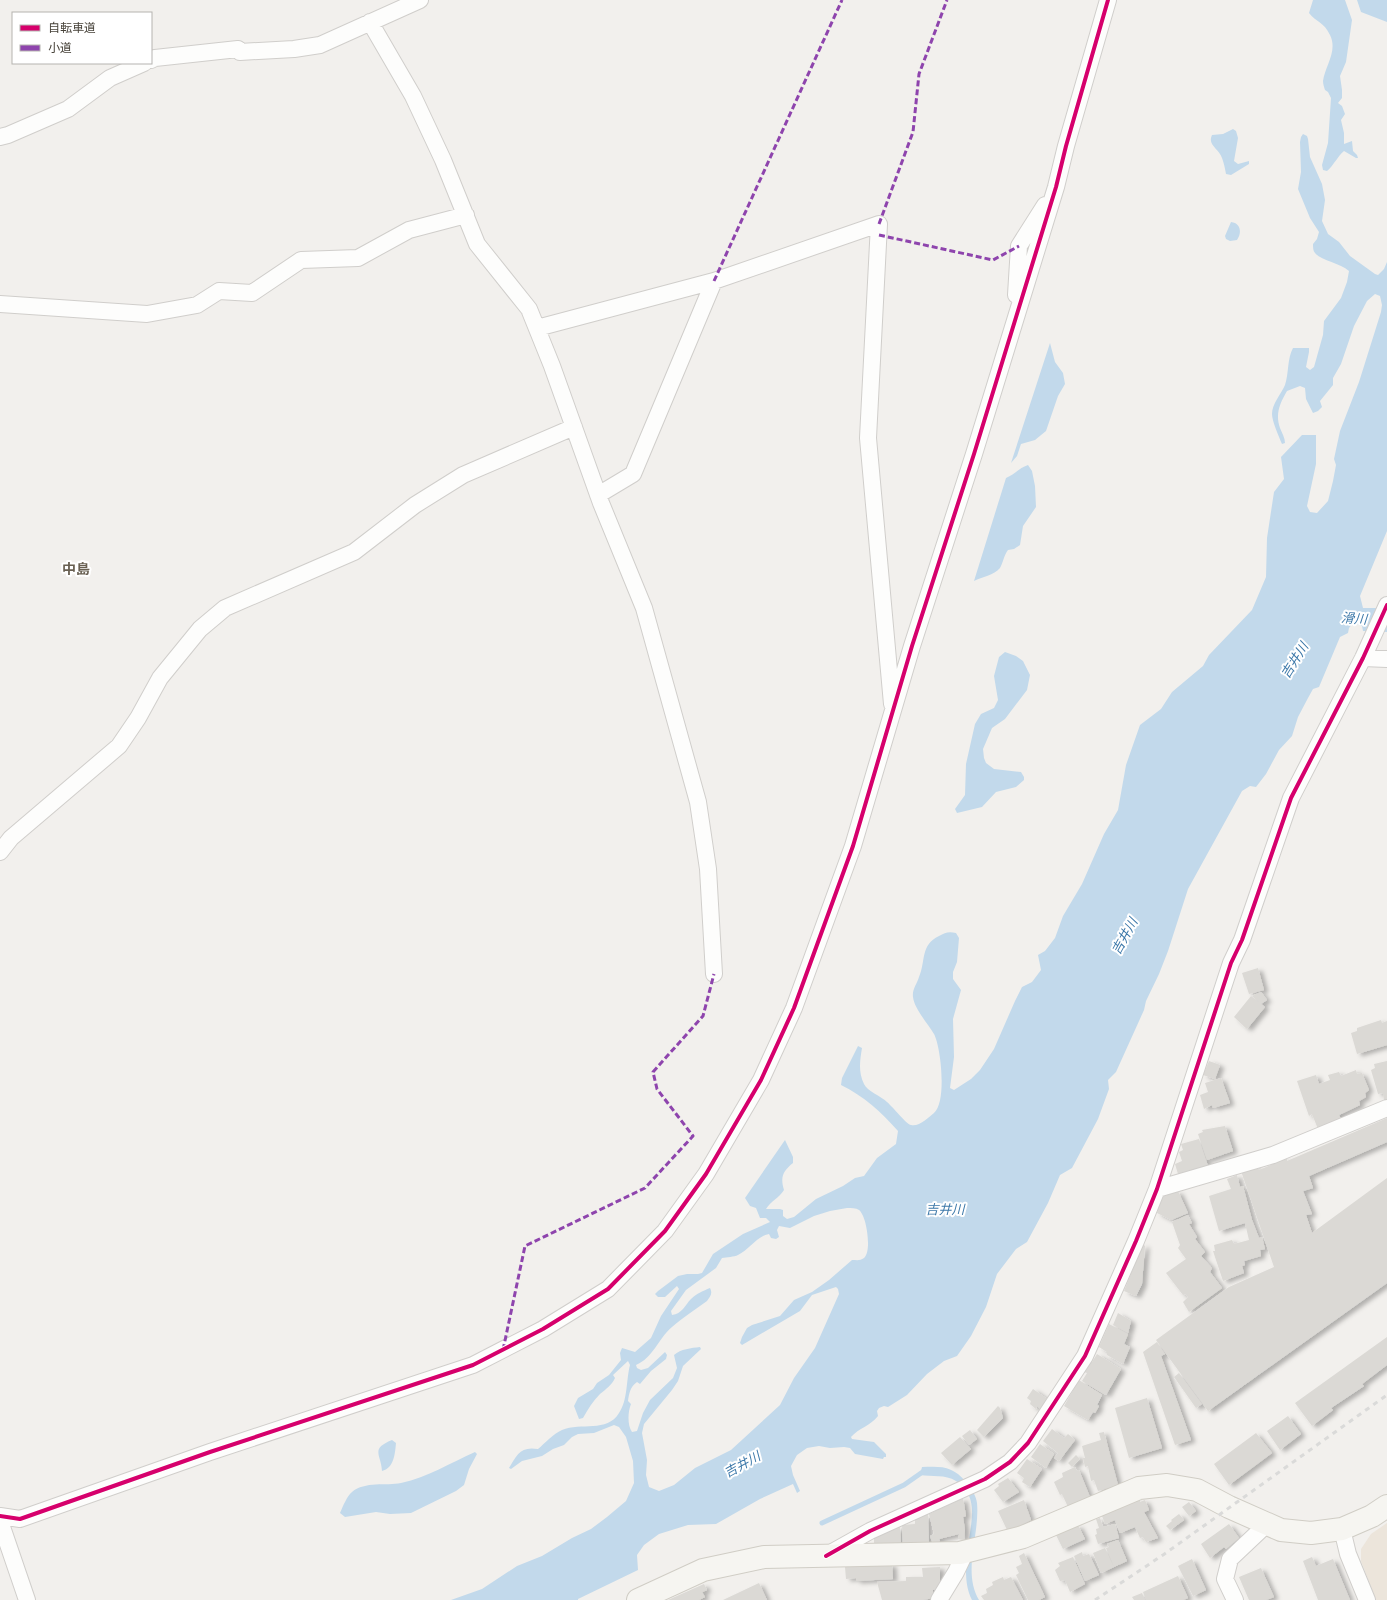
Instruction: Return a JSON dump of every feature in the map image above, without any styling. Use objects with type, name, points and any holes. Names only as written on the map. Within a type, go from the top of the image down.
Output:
[{"type":"street","points":[[152,60],[238,50],[240,52],[294,49],[320,45],[420,0]]},
{"type":"street","points":[[0,1516],[20,1519],[210,1452],[473,1365],[543,1329],[608,1289],[665,1231],[706,1174],[761,1080],[794,1008],[848,860],[912,646],[974,454],[1056,188],[1066,146],[1108,0]]},
{"type":"street","points":[[370,22],[413,96],[443,160],[477,244],[529,309],[598,495],[644,608],[698,802],[708,869],[714,974]]},
{"type":"street","points":[[0,137],[68,109],[110,78],[142,64]]},
{"type":"street","points":[[0,304],[147,314],[197,305],[219,291],[252,293],[301,260],[358,258],[409,230],[466,215]]},
{"type":"street","points":[[537,328],[714,281],[879,224],[868,438],[892,713]]},
{"type":"street","points":[[598,495],[634,474],[714,281]]},
{"type":"street","points":[[0,852],[11,838],[119,746],[138,718],[160,678],[200,629],[225,608],[354,552],[415,505],[463,475],[574,428]]},
{"type":"street","points":[[826,1556],[870,1531],[985,1479],[1010,1462],[1028,1443],[1085,1356],[1136,1241],[1157,1189],[1231,963],[1242,940],[1291,798],[1362,658],[1387,605]]},
{"type":"street","points":[[1362,658],[1387,659]]},
{"type":"street","points":[[1157,1189],[1273,1155],[1387,1108]]},
{"type":"street","points":[[638,1600],[703,1570],[764,1557],[960,1553],[1022,1537],[1139,1488],[1166,1485],[1196,1490],[1229,1507],[1281,1530],[1312,1533],[1342,1529],[1372,1516],[1387,1506]]},
{"type":"street","points":[[0,1521],[25,1595]]},
{"type":"street","points":[[1230,1598],[1225,1579],[1230,1559],[1267,1524]]},
{"type":"street","points":[[1342,1529],[1348,1554],[1367,1600]]},
{"type":"street","points":[[939,1600],[956,1572],[966,1551]]},
{"type":"shaded area","points":[[1387,1523],[1387,1600],[1376,1600],[1361,1561],[1361,1549],[1371,1534]]},
{"type":"water","points":[[1313,0],[1345,0],[1352,20],[1346,62],[1340,76],[1342,98],[1338,103],[1342,106],[1345,114],[1341,120],[1344,133],[1344,144],[1352,141],[1353,151],[1358,158],[1344,151],[1327,171],[1323,170],[1322,165],[1328,143],[1331,98],[1325,90],[1323,81],[1333,47],[1328,31],[1309,13]]},
{"type":"water","points":[[1357,0],[1387,0],[1387,22],[1361,12]]},
{"type":"water","points":[[1233,129],[1236,131],[1238,138],[1234,161],[1238,164],[1249,161],[1249,164],[1231,175],[1226,174],[1221,155],[1212,144],[1211,138],[1212,135],[1223,134]]},
{"type":"water","name":"吉井川","points":[[1303,134],[1307,136],[1310,157],[1322,184],[1325,200],[1322,221],[1328,234],[1339,242],[1350,256],[1375,274],[1378,275],[1384,269],[1387,262],[1387,531],[1360,596],[1363,608],[1387,608],[1387,632],[1363,631],[1362,626],[1352,624],[1348,633],[1340,637],[1319,687],[1313,689],[1308,698],[1298,717],[1292,736],[1279,750],[1266,774],[1256,787],[1250,786],[1242,791],[1188,889],[1168,951],[1146,1001],[1144,1010],[1116,1072],[1108,1080],[1109,1089],[1098,1119],[1072,1168],[1060,1175],[1048,1203],[1027,1242],[1016,1249],[997,1274],[986,1307],[971,1336],[957,1356],[944,1361],[927,1374],[907,1395],[888,1407],[884,1406],[879,1408],[877,1411],[878,1416],[851,1437],[852,1439],[874,1442],[886,1454],[886,1457],[883,1459],[855,1454],[850,1448],[844,1447],[830,1448],[819,1446],[807,1448],[797,1455],[791,1466],[800,1491],[797,1493],[793,1484],[760,1499],[716,1524],[688,1525],[659,1534],[644,1545],[637,1555],[638,1570],[578,1600],[451,1600],[482,1589],[517,1566],[542,1556],[572,1538],[591,1529],[626,1501],[634,1483],[633,1461],[626,1437],[619,1427],[614,1425],[594,1433],[578,1434],[572,1437],[564,1445],[553,1449],[542,1456],[522,1461],[511,1469],[509,1468],[520,1452],[532,1448],[538,1449],[552,1436],[562,1430],[601,1425],[614,1419],[622,1408],[624,1402],[630,1365],[628,1361],[613,1375],[615,1378],[612,1383],[595,1399],[583,1418],[579,1419],[574,1406],[578,1398],[593,1389],[597,1383],[609,1375],[621,1360],[620,1353],[622,1348],[635,1352],[651,1338],[661,1316],[679,1289],[677,1286],[665,1297],[658,1297],[655,1294],[658,1291],[678,1276],[702,1273],[713,1254],[743,1234],[770,1222],[766,1218],[760,1218],[756,1208],[750,1206],[745,1198],[785,1140],[793,1157],[793,1163],[787,1169],[782,1178],[784,1190],[766,1209],[783,1210],[783,1216],[787,1219],[794,1217],[816,1199],[843,1186],[855,1178],[864,1176],[877,1158],[896,1144],[898,1131],[865,1100],[841,1085],[842,1078],[858,1046],[862,1048],[860,1070],[862,1080],[868,1089],[890,1104],[906,1122],[911,1125],[917,1125],[934,1113],[938,1107],[942,1087],[939,1050],[934,1034],[916,1006],[913,994],[921,971],[924,954],[929,944],[939,936],[951,932],[956,933],[959,938],[957,962],[953,972],[953,979],[961,990],[953,1019],[954,1057],[950,1088],[954,1090],[971,1079],[980,1070],[994,1049],[1022,987],[1032,982],[1041,970],[1038,955],[1045,951],[1055,938],[1063,916],[1082,884],[1104,834],[1118,810],[1126,765],[1140,725],[1161,709],[1172,692],[1203,666],[1209,655],[1252,610],[1266,577],[1267,538],[1274,492],[1284,479],[1281,457],[1302,435],[1316,435],[1316,464],[1307,506],[1310,512],[1317,513],[1328,501],[1336,465],[1334,459],[1340,431],[1359,382],[1382,305],[1380,296],[1375,294],[1367,301],[1354,326],[1341,364],[1333,378],[1333,385],[1320,401],[1322,407],[1318,411],[1313,413],[1306,399],[1305,388],[1300,386],[1287,391],[1280,404],[1278,413],[1280,428],[1285,441],[1285,443],[1282,444],[1274,425],[1272,410],[1285,385],[1291,352],[1293,348],[1309,348],[1306,367],[1310,370],[1314,367],[1323,335],[1324,321],[1341,298],[1347,282],[1349,271],[1321,258],[1313,249],[1313,244],[1317,239],[1319,232],[1310,218],[1298,189],[1301,172],[1301,137]],"holes":[[[849,1208],[859,1210],[864,1219],[868,1234],[868,1249],[864,1258],[860,1260],[852,1260],[829,1280],[812,1292],[794,1300],[780,1316],[752,1325],[747,1328],[742,1337],[740,1343],[742,1345],[800,1311],[812,1295],[836,1287],[838,1289],[839,1294],[815,1348],[794,1378],[780,1405],[731,1450],[695,1468],[674,1485],[659,1491],[649,1487],[646,1475],[647,1460],[642,1433],[644,1424],[672,1390],[678,1381],[683,1366],[701,1349],[700,1347],[683,1350],[674,1355],[677,1368],[673,1378],[650,1400],[643,1413],[637,1431],[632,1432],[630,1429],[629,1410],[631,1404],[628,1401],[631,1388],[637,1382],[640,1384],[651,1371],[666,1359],[667,1355],[665,1352],[648,1368],[641,1370],[637,1368],[636,1365],[647,1358],[672,1327],[707,1301],[711,1294],[710,1288],[700,1292],[691,1299],[681,1311],[672,1315],[671,1311],[686,1290],[716,1268],[722,1258],[732,1257],[742,1253],[765,1235],[769,1234],[771,1238],[776,1239],[779,1237],[777,1230],[779,1226],[790,1228],[814,1216],[830,1211]]]},
{"type":"water","points":[[1231,222],[1239,226],[1240,234],[1237,240],[1230,241],[1226,239],[1225,236]]},
{"type":"water","points":[[1050,343],[1055,362],[1063,373],[1065,384],[1058,396],[1046,431],[1035,440],[1021,444],[1017,456],[1011,463]]},
{"type":"water","points":[[1028,465],[1032,471],[1035,486],[1036,507],[1023,526],[1020,545],[1014,549],[1008,550],[1000,568],[991,574],[974,581],[1006,478]]},
{"type":"water","points":[[1005,652],[1016,656],[1023,661],[1030,675],[1027,690],[1005,719],[992,728],[983,749],[984,758],[986,763],[994,769],[1021,772],[1024,780],[1016,787],[996,792],[982,807],[957,813],[955,809],[965,795],[966,764],[975,724],[981,714],[994,708],[998,700],[994,676],[999,657]]},
{"type":"water","points":[[392,1440],[396,1443],[393,1460],[389,1467],[382,1471],[378,1452],[381,1446]]},
{"type":"water","points":[[475,1452],[477,1454],[469,1469],[464,1485],[456,1491],[411,1513],[390,1514],[376,1512],[345,1517],[340,1513],[348,1496],[363,1486],[395,1484],[411,1480],[430,1473]]},
{"type":"water","points":[[922,1467],[941,1467],[952,1470],[961,1477],[974,1494],[977,1503],[977,1515],[972,1577],[974,1589],[979,1600],[972,1600],[966,1579],[967,1555],[972,1515],[971,1500],[968,1493],[963,1487],[952,1479],[920,1475]]},
{"type":"building","points":[[1258,968],[1264,990],[1249,994],[1242,973]]},
{"type":"building","points":[[1261,992],[1267,1000],[1261,1004],[1252,996]]},
{"type":"building","points":[[1251,996],[1265,1007],[1247,1029],[1234,1017]]},
{"type":"building","points":[[1381,1020],[1382,1023],[1387,1021],[1387,1045],[1357,1054],[1351,1033],[1357,1031],[1357,1028]]},
{"type":"building","points":[[1209,1061],[1220,1065],[1215,1079],[1203,1075]]},
{"type":"building","points":[[1387,1061],[1387,1099],[1384,1101],[1383,1093],[1378,1094],[1371,1070],[1375,1068],[1374,1064]]},
{"type":"building","points":[[1356,1070],[1357,1074],[1362,1073],[1369,1090],[1365,1093],[1366,1097],[1359,1101],[1360,1105],[1339,1115],[1341,1119],[1318,1129],[1312,1114],[1309,1116],[1297,1081],[1316,1075],[1319,1084],[1330,1080],[1328,1075],[1339,1072],[1341,1076]]},
{"type":"building","points":[[1221,1078],[1230,1103],[1213,1108],[1212,1105],[1204,1109],[1200,1095],[1208,1092],[1205,1083]]},
{"type":"building","points":[[1387,1118],[1387,1142],[1309,1176],[1313,1188],[1303,1191],[1312,1214],[1306,1215],[1312,1233],[1387,1178],[1387,1283],[1208,1411],[1156,1340],[1229,1287],[1274,1267],[1241,1171],[1256,1166],[1259,1170],[1287,1158],[1287,1161]]},
{"type":"building","points":[[1225,1126],[1233,1151],[1207,1160],[1198,1134],[1203,1132],[1202,1130]]},
{"type":"building","points":[[1199,1139],[1208,1166],[1178,1174],[1175,1164],[1182,1161],[1179,1152],[1183,1150],[1181,1144]]},
{"type":"building","points":[[1237,1175],[1240,1187],[1243,1186],[1252,1220],[1259,1238],[1262,1237],[1265,1249],[1260,1250],[1261,1256],[1244,1261],[1245,1265],[1242,1266],[1244,1273],[1223,1281],[1213,1251],[1215,1251],[1214,1245],[1232,1240],[1234,1244],[1249,1240],[1245,1223],[1219,1231],[1209,1196],[1231,1189],[1227,1179]]},
{"type":"building","points":[[1178,1191],[1188,1213],[1171,1220],[1157,1213],[1161,1197]]},
{"type":"building","points":[[1188,1215],[1192,1223],[1189,1224],[1197,1237],[1195,1239],[1205,1252],[1201,1256],[1212,1268],[1210,1272],[1222,1288],[1189,1312],[1183,1302],[1188,1297],[1186,1294],[1183,1295],[1166,1273],[1186,1259],[1178,1248],[1180,1245],[1172,1222]]},
{"type":"building","points":[[1143,1244],[1145,1246],[1142,1284],[1136,1296],[1124,1291]]},
{"type":"building","points":[[1118,1313],[1131,1321],[1128,1333],[1113,1325]]},
{"type":"building","points":[[1109,1324],[1128,1334],[1124,1344],[1130,1347],[1123,1364],[1107,1355],[1107,1352],[1099,1347]]},
{"type":"building","points":[[1387,1337],[1387,1365],[1362,1384],[1364,1386],[1331,1408],[1333,1410],[1312,1426],[1295,1403]]},
{"type":"building","points":[[1157,1342],[1165,1354],[1161,1356],[1191,1440],[1175,1445],[1143,1352]]},
{"type":"building","points":[[1097,1354],[1121,1369],[1106,1395],[1082,1381],[1087,1373],[1084,1372],[1090,1361],[1092,1362]]},
{"type":"building","points":[[1179,1373],[1202,1404],[1196,1408],[1174,1377]]},
{"type":"building","points":[[1079,1380],[1102,1395],[1097,1405],[1099,1406],[1088,1420],[1064,1406]]},
{"type":"building","points":[[1033,1389],[1050,1401],[1043,1411],[1037,1406],[1036,1409],[1030,1404],[1031,1401],[1027,1398]]},
{"type":"building","points":[[1147,1398],[1162,1448],[1129,1458],[1115,1408]]},
{"type":"building","points":[[998,1406],[1003,1418],[984,1437],[977,1430]]},
{"type":"building","points":[[1288,1416],[1301,1434],[1280,1450],[1267,1431]]},
{"type":"building","points":[[1052,1429],[1064,1438],[1068,1434],[1075,1440],[1059,1461],[1054,1458],[1058,1453],[1043,1441]]},
{"type":"building","points":[[970,1430],[977,1439],[969,1445],[962,1436]]},
{"type":"building","points":[[1104,1432],[1118,1485],[1098,1491],[1094,1480],[1091,1481],[1088,1466],[1085,1467],[1083,1458],[1085,1458],[1082,1446],[1101,1440],[1099,1433]]},
{"type":"building","points":[[1256,1433],[1272,1453],[1229,1485],[1214,1464]]},
{"type":"building","points":[[960,1437],[971,1449],[952,1465],[941,1453]]},
{"type":"building","points":[[1040,1444],[1054,1454],[1046,1468],[1031,1457]]},
{"type":"building","points":[[1076,1455],[1080,1459],[1072,1467],[1068,1463]]},
{"type":"building","points":[[1027,1459],[1042,1469],[1030,1487],[1022,1482],[1024,1478],[1017,1473]]},
{"type":"building","points":[[1075,1467],[1077,1471],[1079,1470],[1090,1497],[1068,1507],[1054,1482],[1063,1477],[1062,1473]]},
{"type":"building","points":[[1008,1478],[1019,1492],[1003,1502],[994,1490],[999,1486],[998,1484]]},
{"type":"building","points":[[963,1498],[966,1516],[963,1517],[965,1530],[964,1540],[958,1539],[959,1534],[939,1539],[940,1541],[933,1544],[930,1536],[934,1534],[929,1514]]},
{"type":"building","points":[[1140,1499],[1140,1502],[1145,1500],[1149,1510],[1144,1512],[1158,1538],[1146,1542],[1143,1537],[1140,1538],[1135,1527],[1120,1533],[1115,1520],[1105,1524],[1102,1516]]},
{"type":"building","points":[[1024,1500],[1031,1520],[1008,1532],[998,1511]]},
{"type":"building","points":[[1189,1502],[1196,1511],[1189,1516],[1182,1507]]},
{"type":"building","points":[[928,1514],[929,1545],[903,1545],[902,1525],[915,1524],[915,1519]]},
{"type":"building","points":[[1179,1514],[1184,1520],[1170,1530],[1166,1526]]},
{"type":"building","points":[[1100,1518],[1103,1527],[1115,1524],[1119,1538],[1098,1544],[1095,1535],[1097,1534],[1096,1529],[1099,1528],[1096,1519]]},
{"type":"building","points":[[1229,1524],[1239,1538],[1226,1549],[1224,1547],[1210,1558],[1201,1544]]},
{"type":"building","points":[[1078,1525],[1085,1539],[1063,1549],[1056,1535]]},
{"type":"building","points":[[900,1526],[901,1546],[874,1547],[874,1538]]},
{"type":"building","points":[[1118,1540],[1127,1561],[1114,1567],[1106,1548],[1109,1547],[1107,1544]]},
{"type":"building","points":[[1105,1548],[1114,1567],[1101,1573],[1093,1553]]},
{"type":"building","points":[[1082,1552],[1083,1556],[1089,1554],[1099,1575],[1085,1581],[1074,1556]]},
{"type":"building","points":[[1024,1553],[1045,1597],[1039,1600],[1028,1600],[1016,1575],[1019,1573],[1016,1567],[1022,1564],[1019,1556]]},
{"type":"building","points":[[1073,1557],[1085,1584],[1070,1592],[1065,1580],[1060,1581],[1055,1570],[1060,1566],[1058,1563]]},
{"type":"building","points":[[1312,1557],[1316,1566],[1333,1559],[1350,1600],[1318,1600],[1303,1561]]},
{"type":"building","points":[[1192,1559],[1206,1590],[1193,1596],[1178,1566]]},
{"type":"building","points":[[892,1564],[893,1579],[856,1581],[856,1578],[846,1579],[845,1567]]},
{"type":"building","points":[[940,1567],[940,1589],[933,1590],[933,1598],[923,1600],[882,1600],[877,1582],[906,1581],[906,1577],[923,1577],[922,1568]]},
{"type":"building","points":[[1261,1568],[1274,1597],[1266,1600],[1249,1600],[1239,1577]]},
{"type":"building","points":[[1178,1576],[1188,1598],[1183,1600],[1146,1600],[1143,1592]]},
{"type":"building","points":[[1003,1577],[1004,1580],[1011,1577],[1023,1600],[984,1600],[981,1596],[987,1593],[986,1589],[993,1585],[992,1582]]},
{"type":"building","points":[[759,1583],[767,1600],[723,1600]]},
{"type":"building","points":[[704,1584],[707,1590],[702,1592],[705,1597],[699,1600],[668,1600]]},
{"type":"building","points":[[1142,1593],[1145,1600],[1134,1600],[1132,1597]]},
{"type":"waterway","points":[[822,1523],[904,1485],[926,1471]]},
{"type":"railway","points":[[1095,1600],[1163,1555],[1387,1395]]},
{"type":"marked path","points":[[714,281],[842,0]]},
{"type":"marked path","points":[[879,224],[913,132],[919,74],[947,0]]},
{"type":"marked path","points":[[879,235],[993,260],[1019,246]]},
{"type":"marked path","points":[[503,1350],[525,1246],[645,1188],[693,1136],[657,1089],[653,1072],[703,1016],[714,974]]},
{"type":"cycle path","points":[[0,1516],[20,1519],[210,1452],[473,1365],[543,1329],[608,1289],[665,1231],[706,1174],[761,1080],[794,1008],[853,846],[912,646],[974,454],[1056,187],[1066,146],[1108,0]]},
{"type":"cycle path","points":[[826,1556],[870,1531],[985,1479],[1010,1462],[1028,1443],[1085,1356],[1136,1241],[1157,1189],[1231,963],[1242,940],[1291,798],[1363,658],[1387,605]]},
{"type":"district","name":"中島","points":[[76,568]]},
{"type":"water label","name":"滑川","points":[[1354,618]]}]
